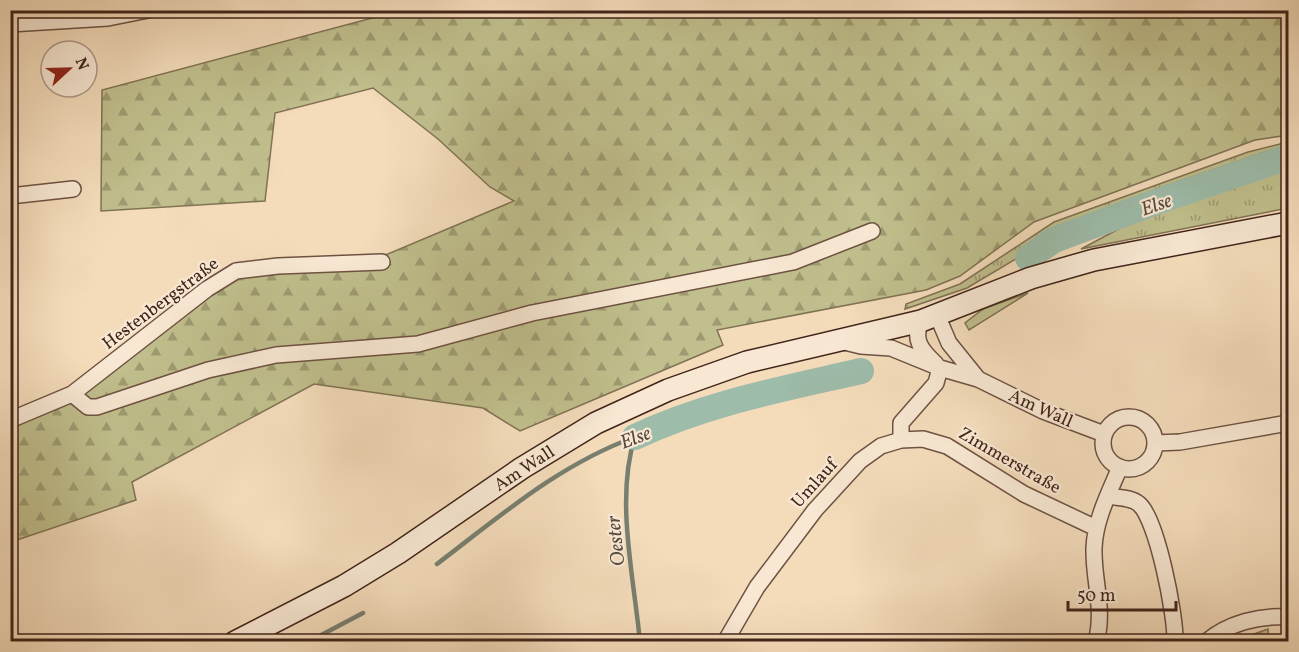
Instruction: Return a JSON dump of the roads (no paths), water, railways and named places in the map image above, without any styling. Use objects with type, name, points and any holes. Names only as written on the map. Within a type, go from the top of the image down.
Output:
[{"type":"main road","points":[[929,318],[1031,278],[1094,260],[1288,223]]},
{"type":"main road","name":"Am Wall","points":[[235,642],[344,586],[398,553],[522,468],[604,419],[668,390],[747,362],[929,318]]},
{"type":"street","points":[[10,24],[108,18],[148,10]]},
{"type":"street","points":[[10,196],[73,189]]},
{"type":"street","points":[[72,394],[88,407],[97,407],[208,370],[276,355],[418,344],[532,314],[793,262],[872,231]]},
{"type":"street","name":"Hestenbergstraße","points":[[10,420],[72,394],[207,289],[236,271],[278,266],[382,262]]},
{"type":"street","points":[[901,440],[901,423],[936,383],[940,368],[918,343],[916,336],[929,318]]},
{"type":"street","name":"Am Wall","points":[[929,318],[978,379]]},
{"type":"street","name":"Am Wall","points":[[835,339],[861,346],[891,348],[940,368],[978,379],[1043,411],[1104,434]]},
{"type":"street","points":[[1132,416],[1148,424],[1155,443],[1153,454],[1143,465],[1133,469],[1120,468],[1106,456],[1102,446],[1104,434],[1114,421],[1132,416]]},
{"type":"street","points":[[1155,443],[1180,442],[1288,423]]},
{"type":"street","name":"Zimmerstraße","points":[[901,440],[923,439],[947,446],[1024,494],[1096,528]]},
{"type":"street","name":"Umlauf","points":[[725,642],[757,587],[815,510],[860,461],[881,446],[901,440]]},
{"type":"street","points":[[1096,642],[1101,616],[1094,549],[1096,528],[1120,468]]},
{"type":"street","points":[[1108,496],[1131,499],[1143,508],[1166,574],[1174,616],[1175,642]]},
{"type":"street","points":[[1206,642],[1220,630],[1244,622],[1288,617]]},
{"type":"waterway","name":"Else","points":[[1028,258],[1054,240],[1288,157]]},
{"type":"waterway","name":"Else","points":[[635,437],[718,406],[861,371]]},
{"type":"waterway","name":"Oester","points":[[635,437],[629,461],[626,512],[640,642]]},
{"type":"waterway","name":"Else","points":[[437,564],[556,476],[581,461],[635,437]]},
{"type":"waterway","name":"Else","points":[[308,642],[363,613]]}]
